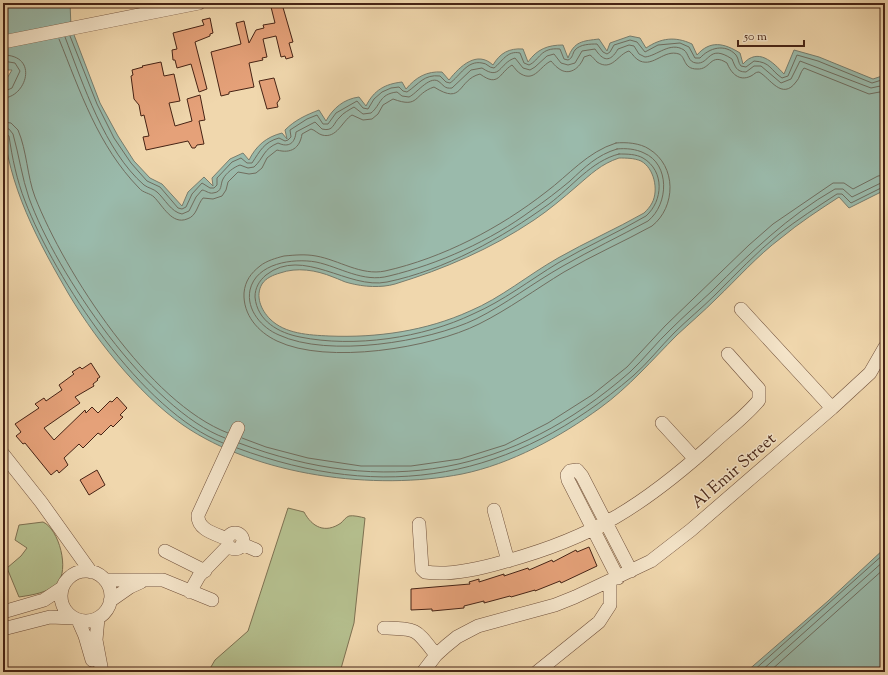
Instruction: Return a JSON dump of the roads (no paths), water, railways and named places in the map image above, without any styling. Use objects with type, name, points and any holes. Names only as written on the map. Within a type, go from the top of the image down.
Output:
[{"type":"street","points":[[3,42],[199,3]]},
{"type":"street","points":[[741,309],[832,408]]},
{"type":"street","name":"Al Emir Street","points":[[870,373],[885,346]]},
{"type":"street","points":[[419,524],[420,566],[425,572],[460,571],[508,561],[549,548],[606,523],[650,496],[695,459],[755,405],[760,397],[759,389],[728,354]]},
{"type":"street","name":"Al Emir Street","points":[[423,672],[436,655],[457,637],[478,626],[555,605],[614,580],[650,561],[691,530],[832,408],[870,373],[885,365]]},
{"type":"street","points":[[662,423],[695,459]]},
{"type":"street","points":[[238,428],[198,515],[198,521],[201,526],[228,542],[236,549],[242,544],[256,550]]},
{"type":"street","points":[[3,454],[41,502],[91,572],[105,580],[163,580],[201,596],[206,578],[204,572],[165,551]]},
{"type":"street","points":[[537,672],[599,622],[610,605],[614,580],[593,530],[568,480],[567,475],[570,470],[577,470],[582,476],[631,571]]},
{"type":"street","points":[[494,510],[508,561]]},
{"type":"street","points":[[66,539],[71,550],[73,562],[61,598],[64,608],[76,619],[85,636],[95,672]]},
{"type":"street","points":[[204,572],[228,542]]},
{"type":"street","points":[[3,612],[51,597],[78,573],[91,572]]},
{"type":"street","points":[[3,629],[43,619],[58,617],[88,621],[98,618],[106,611],[110,601],[111,594],[105,580]]},
{"type":"street","points":[[110,601],[130,587],[151,580]]},
{"type":"street","points":[[38,602],[43,619]]},
{"type":"street","points":[[98,618],[96,640],[102,672]]},
{"type":"street","points":[[384,628],[412,629],[420,634],[436,655]]},
{"type":"water","points":[[3,3],[70,3],[71,27],[100,103],[118,136],[134,161],[150,178],[162,184],[182,206],[188,192],[204,177],[213,186],[212,178],[230,159],[243,153],[249,160],[258,146],[276,135],[282,133],[287,139],[285,130],[305,116],[319,110],[326,121],[336,108],[348,100],[359,97],[366,106],[376,92],[390,84],[402,82],[406,89],[418,78],[437,72],[442,72],[449,80],[464,65],[475,59],[487,61],[493,65],[502,54],[509,50],[523,49],[528,62],[539,51],[552,46],[563,45],[568,58],[570,52],[576,45],[588,40],[599,39],[607,51],[610,43],[630,36],[640,38],[646,48],[663,40],[674,39],[686,41],[692,44],[697,55],[702,50],[712,45],[723,45],[740,53],[743,64],[754,57],[765,58],[784,74],[794,50],[819,57],[873,79],[885,75],[885,190],[849,208],[839,197],[795,227],[756,260],[611,400],[585,419],[552,439],[499,464],[462,474],[428,479],[392,481],[318,475],[281,467],[246,457],[213,442],[183,425],[149,397],[102,343],[75,304],[41,245],[14,180],[4,134],[2,98],[3,86],[12,70],[3,70]],"holes":[[[619,158],[641,161],[652,174],[655,186],[654,198],[644,213],[558,258],[493,300],[453,318],[436,324],[401,332],[365,336],[313,335],[290,331],[276,324],[270,319],[260,303],[259,293],[262,284],[270,277],[286,271],[313,271],[345,282],[366,286],[378,286],[395,284],[449,265],[484,249],[534,220],[551,208],[596,170]]]},
{"type":"water","points":[[885,548],[885,672],[746,672],[828,601]]}]
